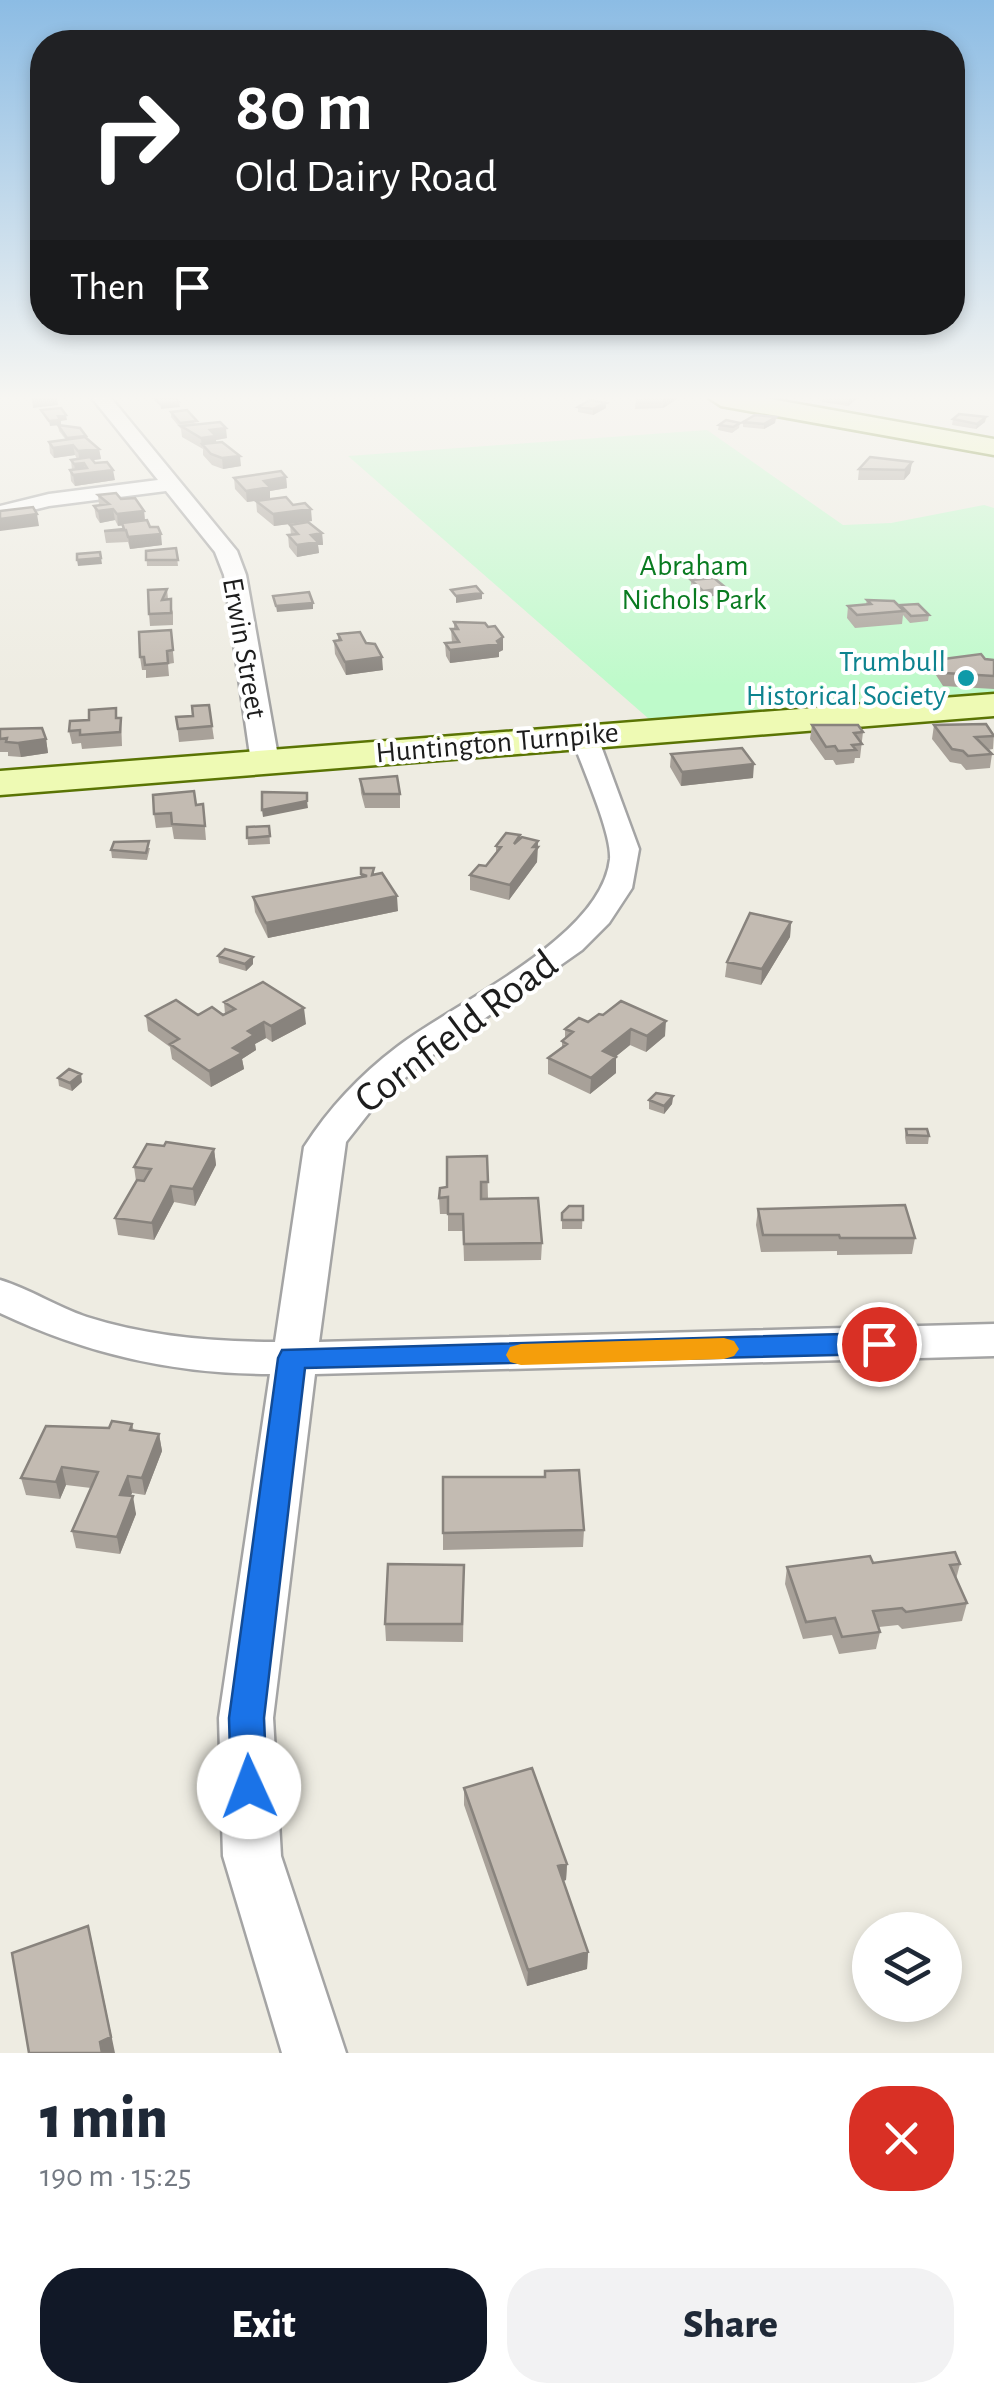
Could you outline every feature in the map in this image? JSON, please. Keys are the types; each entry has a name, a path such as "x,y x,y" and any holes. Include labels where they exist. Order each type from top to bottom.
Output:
{"main road":[{"name":"Huntington Turnpike","path":"0,783 584,734 994,705"}],"street":[{"path":"0,512 97,494"},
{"name":"Erwin Street","path":"182,494 226,551 235,576 265,762"},
{"name":"Cornfield Road","path":"314,2053 252,1856 246,1718 322,1147 343,1114 411,1052 578,938 614,899 626,855 584,734"},
{"path":"0,1296 76,1330 162,1350 226,1358 421,1358 994,1340"}],"green space":[{"name":"Abraham Nichols Park","path":"391,494 798,494 843,525 891,523 984,505 994,508 994,692 649,719"}],"building":[{"path":"98,495 135,498 144,511 98,511 94,506 109,504"},
{"path":"286,497 293,505 305,503 311,509 273,514 256,501"},
{"path":"33,507 37,514 0,519 0,511"},
{"path":"147,520 161,534 128,537 126,530 104,531 124,529 122,523"},
{"path":"308,522 322,533 311,535 318,542 297,545 288,535 298,534 290,525"},
{"path":"176,548 178,560 146,560 146,551"},
{"path":"100,552 101,558 77,560 77,554"},
{"path":"714,578 726,588 703,591 691,580"},
{"path":"476,586 482,593 456,596 451,590"},
{"path":"167,589 162,600 171,599 171,613 149,614 148,590"},
{"path":"309,592 313,603 276,606 273,596"},
{"path":"867,600 894,601 904,611 857,615 848,606 871,604"},
{"path":"918,604 929,615 911,616 900,605"},
{"path":"454,622 495,626 503,637 497,641 499,644 450,650 445,643 459,642 451,629 458,629"},
{"path":"171,630 173,650 167,651 168,663 145,665 144,657 140,657 139,632"},
{"path":"360,632 366,643 375,644 382,657 345,662 334,641 341,640 338,634"},
{"path":"981,654 994,660 994,676 945,673 936,660"},
{"path":"209,705 212,726 178,729 176,717 193,716 192,706"},
{"path":"116,708 116,718 121,718 120,732 80,735 80,730 69,731 70,721 89,720 89,710"},
{"path":"986,724 994,736 975,737 992,754 968,756 952,749 934,725"},
{"path":"812,725 858,725 863,732 854,733 862,744 852,745 856,750 826,747"},
{"path":"42,728 46,739 18,743 0,739 0,729"},
{"path":"742,748 754,764 682,772 671,754"},
{"path":"397,776 400,794 364,794 360,779"},
{"path":"194,791 196,805 203,804 205,826 172,824 171,813 154,814 153,795"},
{"path":"262,792 307,793 307,801 262,810"},
{"path":"269,826 270,836 247,838 247,827"},
{"path":"506,833 520,835 514,844 522,837 538,841 533,847 538,847 510,885 470,875 479,865 486,866"},
{"path":"149,841 146,853 111,850 114,842"},
{"path":"361,868 374,868 372,875 382,873 397,896 266,923 253,897 367,876 361,874"},
{"path":"750,913 791,922 762,969 727,962"},
{"path":"225,949 253,957 245,964 218,956"},
{"path":"263,982 304,1008 271,1026 264,1022 248,1031 254,1035 233,1048 242,1053 209,1071 170,1044 179,1039 146,1016 176,1000 198,1015 212,1007 223,1015 235,1009 224,1002"},
{"path":"621,1001 666,1021 647,1036 631,1029 603,1051 616,1057 591,1078 548,1058 567,1044 562,1041 573,1032 565,1029 579,1018 588,1022"},
{"path":"69,1069 81,1074 70,1083 58,1078"},
{"path":"656,1093 673,1096 664,1106 649,1100"},
{"path":"906,1129 927,1129 929,1136 907,1135"},
{"path":"166,1142 214,1149 193,1189 171,1186 152,1223 115,1218 137,1180 144,1181 151,1169 134,1167 147,1144 164,1146"},
{"path":"487,1156 488,1182 481,1182 481,1199 538,1198 542,1243 464,1244 463,1214 448,1214 448,1197 439,1198 440,1188 447,1187 447,1157"},
{"path":"905,1205 915,1238 763,1235 758,1209"},
{"path":"569,1206 583,1206 583,1220 562,1220 562,1213"},
{"path":"112,1421 132,1424 130,1430 159,1434 142,1478 128,1476 120,1495 133,1496 117,1537 72,1531 98,1472 62,1467 56,1482 21,1478 46,1426 109,1428"},
{"path":"579,1470 584,1530 443,1533 443,1477 545,1477 545,1471"},
{"path":"955,1552 960,1564 950,1565 967,1603 906,1612 902,1608 873,1611 880,1632 842,1637 835,1618 806,1622 787,1567 870,1556 873,1563"},
{"path":"388,1564 464,1565 462,1624 385,1624"},
{"path":"532,1768 567,1864 558,1866 588,1952 528,1970 464,1788"},
{"path":"88,1926 111,2037 100,2042 102,2053 29,2053 12,1953"}],"slow traffic":[{"path":"521,1355 724,1349"}],"place":[{"name":"Trumbull Historical Society","path":"966,678"}],"route":[{"path":"249,1787 246,1718 292,1358 421,1358 879,1344"}]}
